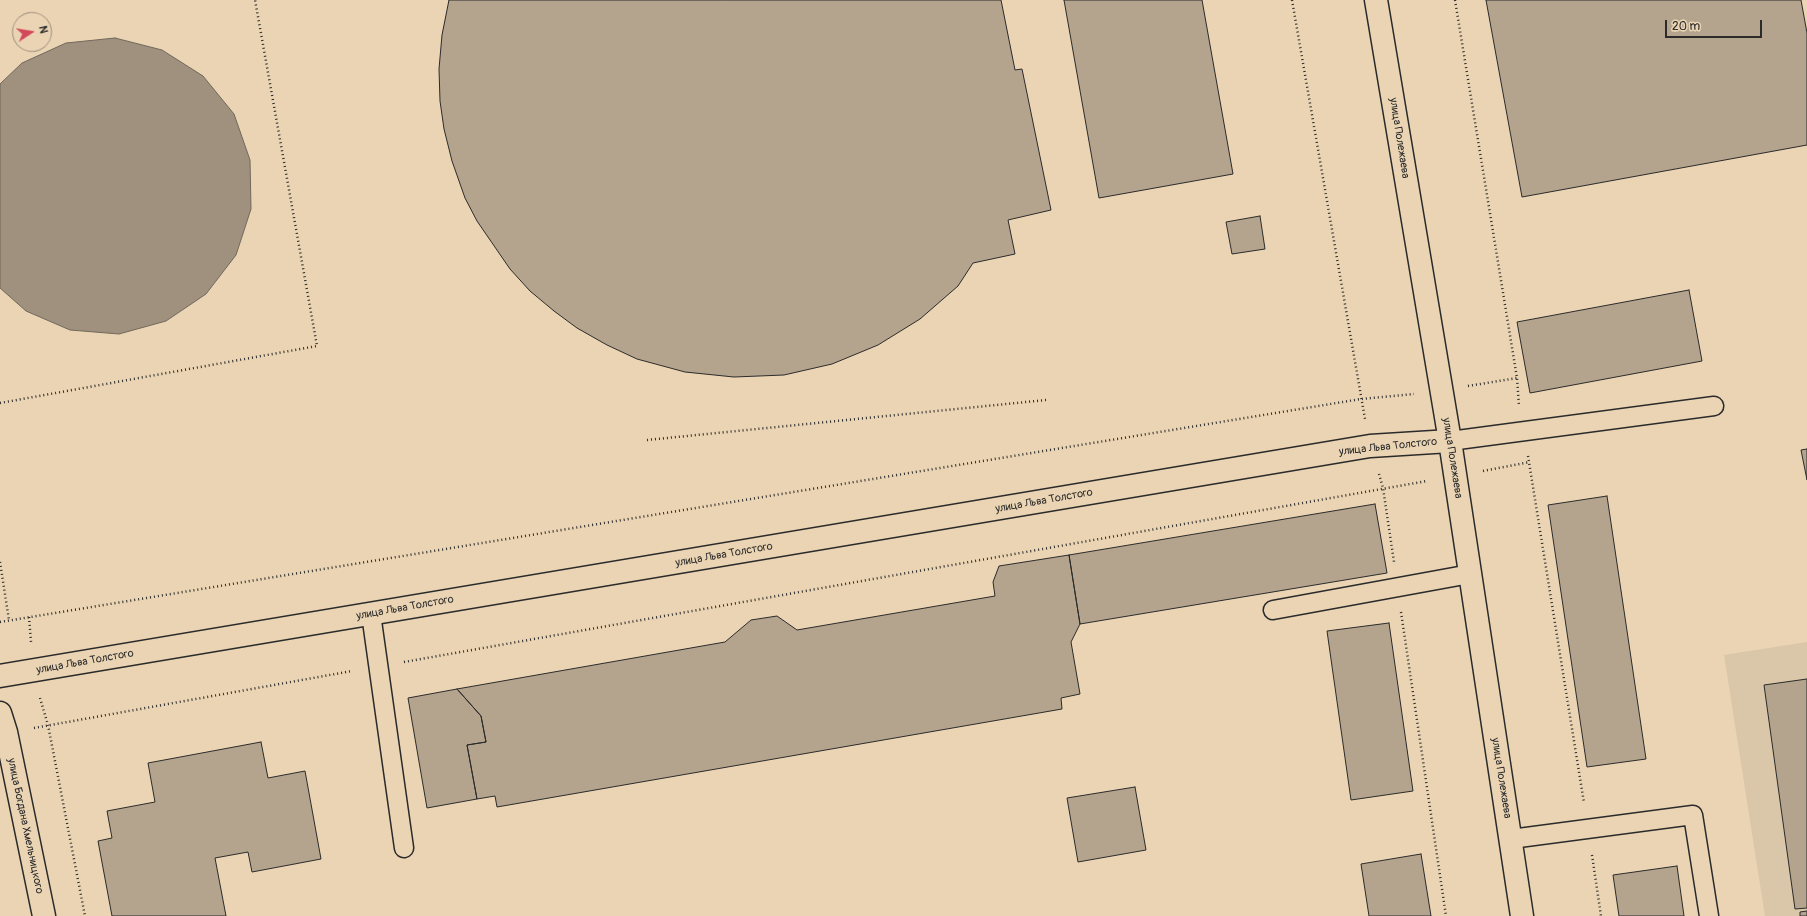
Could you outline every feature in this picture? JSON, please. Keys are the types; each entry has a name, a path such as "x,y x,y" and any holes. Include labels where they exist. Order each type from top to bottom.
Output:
{"street":[{"name":"улица Полежаева","path":"1376,0 1450,441 1522,916"},
{"name":"улица Льва Толстого","path":"0,676 1370,446 1450,441"},
{"name":"улица Богдана Хмельницкого","path":"3,723 44,916"}],"lane":[{"path":"1450,441 1714,406"},
{"path":"1273,610 1470,574"},
{"path":"371,614 404,848"},
{"path":"1511,839 1693,815 1709,916"}],"path":[{"path":"0,403 317,346 255,0"},
{"path":"0,622 29,616 1361,399 1441,390 1517,378"},
{"path":"647,440 1046,400"},
{"path":"3,723 48,725 1530,462"},
{"path":"0,562 9,620"},
{"path":"29,616 32,671 48,725 85,916"},
{"path":"1588,829 1601,916"}],"shaded area":[{"path":"115,38 162,50 203,76 234,114 250,160 251,209 236,255 206,294 166,321 119,334 70,330 26,311 0,288 0,84 22,63 46,52 52,52 52,49 66,43"},
{"path":"1807,642 1807,916 1765,916 1724,655"}],"building":[{"path":"449,0 1001,0 1015,70 1022,69 1051,210 1008,220 1015,254 973,263 958,286 920,319 878,345 832,364 784,375 734,377 685,372 637,359 607,345 577,328 530,291 510,269 477,221 465,198 452,161 444,129 440,101 439,69 442,35"},
{"path":"1064,0 1202,0 1233,174 1099,198"},
{"path":"1486,0 1801,0 1807,33 1807,145 1522,197"},
{"path":"1260,216 1265,249 1232,254 1226,222"},
{"path":"1689,290 1702,361 1530,393 1517,322"},
{"path":"1807,449 1807,480 1801,450"},
{"path":"1607,496 1646,759 1587,767 1548,505"},
{"path":"1375,504 1387,573 1080,624 1069,555"},
{"path":"1069,555 1080,624 1071,642 1080,694 1061,698 1062,709 497,807 495,796 477,799 467,745 486,742 481,716 457,689 725,642 751,620 777,616 797,630 995,596 993,582 999,566"},
{"path":"1389,623 1413,791 1351,800 1327,631"},
{"path":"1807,679 1807,908 1795,909 1764,685"},
{"path":"457,689 481,716 486,742 467,745 477,799 427,808 408,698"},
{"path":"261,742 268,778 305,771 321,859 252,872 248,852 215,858 226,916 112,916 98,841 112,838 107,811 155,802 148,763"},
{"path":"1135,787 1146,850 1078,862 1067,798"},
{"path":"1421,854 1431,916 1369,916 1361,864"},
{"path":"1677,866 1684,916 1619,916 1613,875"},
{"path":"1807,911 1807,916 1800,916 1800,912"}]}
